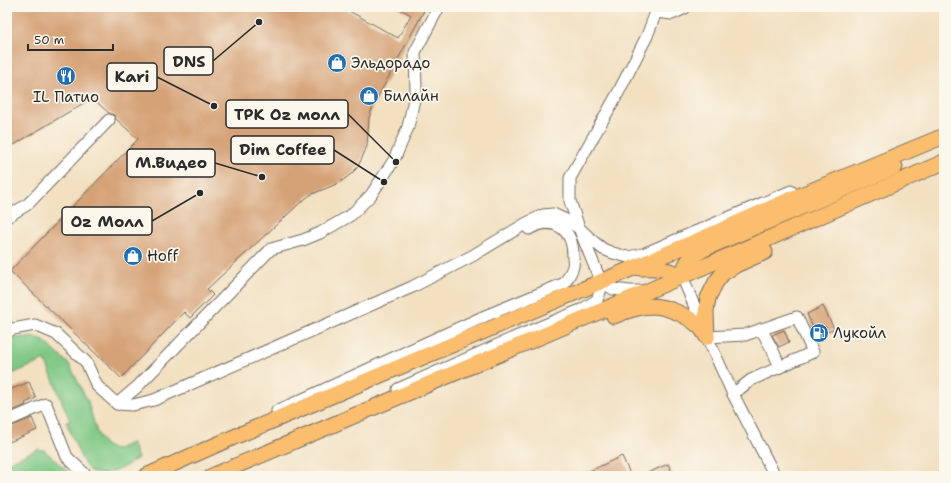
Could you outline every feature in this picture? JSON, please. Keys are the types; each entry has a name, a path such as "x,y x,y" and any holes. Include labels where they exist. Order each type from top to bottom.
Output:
{"main road":[{"path":"146,476 234,437 632,269 789,200 944,136"},
{"path":"682,276 687,262 696,254 708,247 944,146"},
{"path":"212,476 767,240 944,162"},
{"path":"707,337 706,312 708,298 716,282 723,273 736,265 769,250 944,173"},
{"path":"632,269 662,268 682,276"},
{"path":"376,407 399,408 634,308 650,306 675,311 689,318 701,328 707,337"}],"street":[{"path":"117,404 137,388 271,249 303,240 320,233 351,215 371,195 394,160 408,127 416,90 415,52 440,7"},
{"path":"248,460 260,451 518,336 583,309 597,300 601,282 579,228 570,201 570,178 618,93 647,36 656,10 672,14 685,8"},
{"path":"7,218 28,204 109,120"},
{"path":"7,332 14,329 35,325 56,334 86,362 97,386 117,404 133,405 154,400 422,282 472,256 542,214 553,214 579,228 603,249 613,253 628,256 643,254 882,154 922,145"},
{"path":"234,437 247,425 478,320 565,283 573,266 573,250 569,236 561,227 549,223 537,224 432,281 422,282"},
{"path":"682,276 707,337 733,394 775,476"},
{"path":"601,282 613,289 648,291"},
{"path":"707,337 745,335 797,317 813,352 750,380 733,394"},
{"path":"762,329 780,367"},
{"path":"7,421 46,404 67,457 87,476"}],"green space":[{"path":"33,337 44,341 69,364 88,402 97,433 101,440 108,447 114,450 132,443 138,458 128,465 107,473 94,473 86,467 66,422 70,421 45,360 7,376 7,343 17,338"},
{"path":"38,449 44,450 73,476 7,476 7,463"}],"building":[{"path":"7,7 342,7 398,38 411,15 397,7 426,7 373,106 369,118 367,146 357,168 339,183 310,195 300,203 207,289 213,295 190,318 184,312 121,378 10,271 138,139 116,119 114,115 109,113 92,98 7,149"},
{"path":"823,306 834,329 817,337 807,314"},
{"path":"784,330 789,342 779,347 772,335"},
{"path":"29,382 36,398 25,403 26,405 7,413 7,391"},
{"path":"32,418 37,430 7,443 7,428"},
{"path":"622,456 631,476 579,476"},
{"path":"668,464 674,476 641,476"}],"place":[{"name":"DNS","path":"259,22"},
{"name":"Эльдорадо","path":"337,63"},
{"name":"IL Патио","path":"66,76"},
{"name":"Билайн","path":"369,96"},
{"name":"Kari","path":"214,106"},
{"name":"ТРК Oz молл","path":"396,162"},
{"name":"М.Видео","path":"262,177"},
{"name":"Dim Coffee","path":"384,182"},
{"name":"Oz Молл","path":"200,193"},
{"name":"Hoff","path":"133,256"},
{"name":"Лукойл","path":"819,333"}]}
